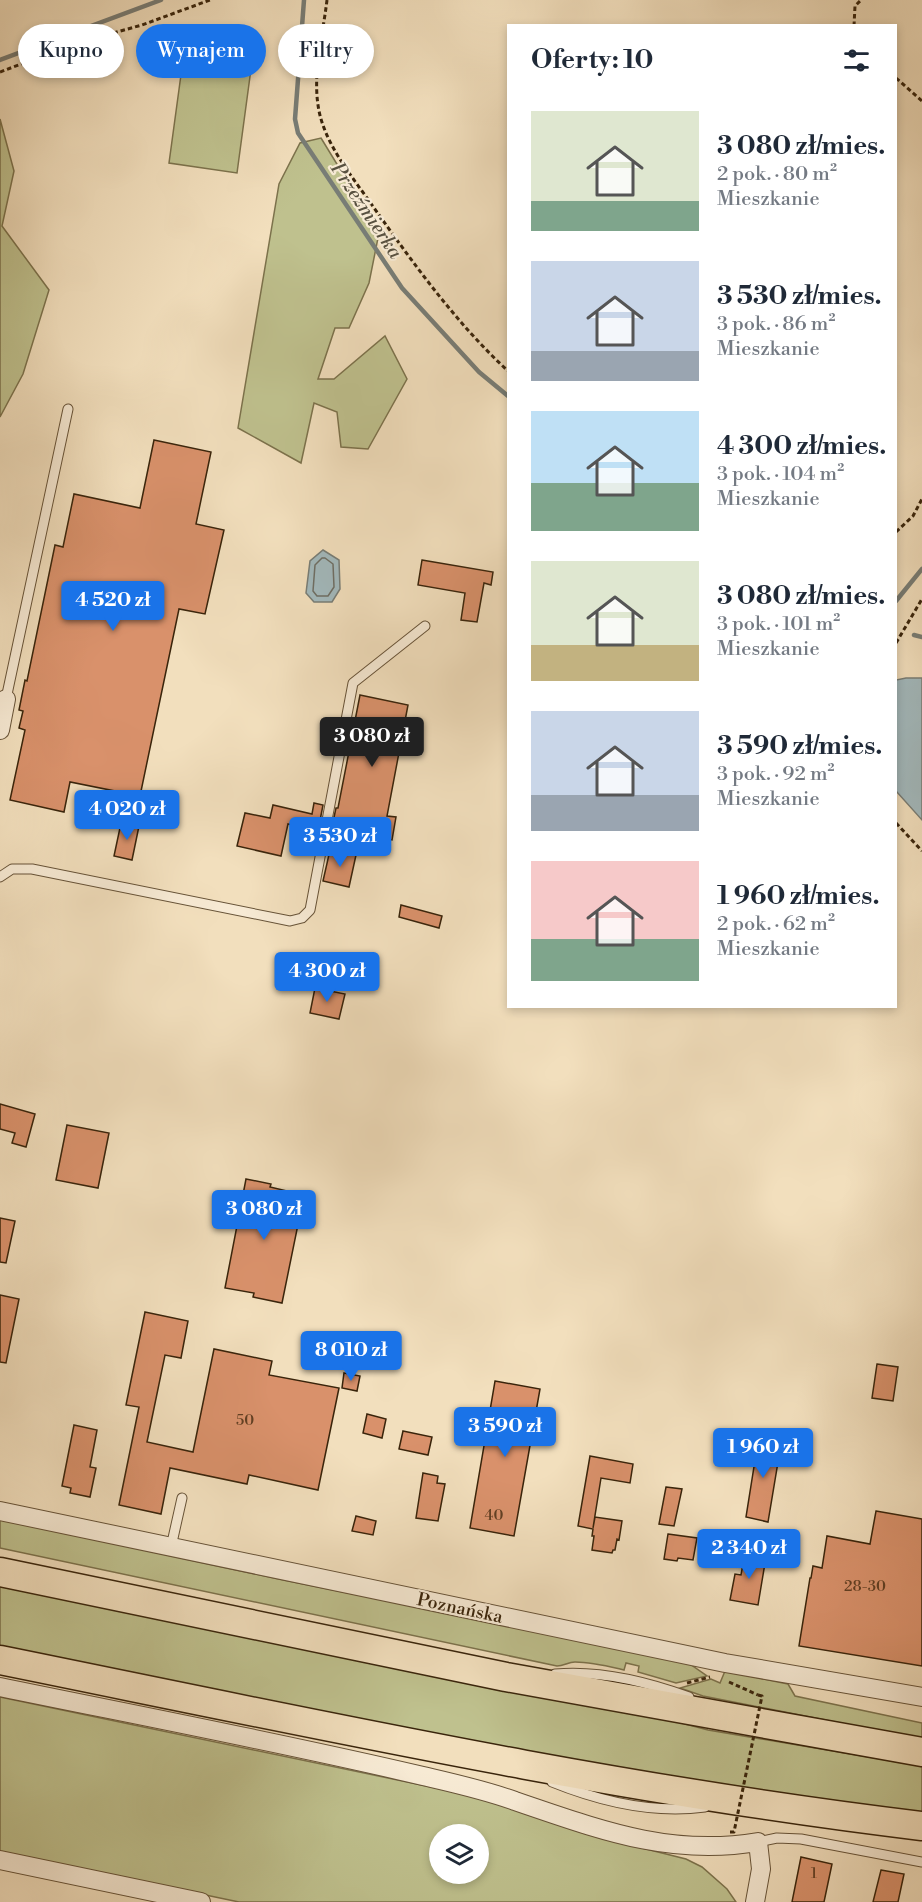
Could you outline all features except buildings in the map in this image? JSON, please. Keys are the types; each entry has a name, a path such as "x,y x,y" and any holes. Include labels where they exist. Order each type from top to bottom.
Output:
{"main road":[{"path":"0,1572 506,1677 922,1752"},
{"path":"0,1660 502,1762 667,1790 916,1826"}],"street":[{"path":"0,730 6,699"},
{"name":"Poznańska","path":"0,1511 725,1663 922,1697"},
{"path":"0,1687 425,1776 512,1800 588,1826 662,1844 695,1847 758,1842 761,1869 755,1902"},
{"path":"0,1860 171,1899 201,1902"}],"lane":[{"path":"6,699 68,409"},
{"path":"0,877 12,869 32,869 290,921 302,918 310,910 353,683 425,626"},
{"path":"171,1547 182,1498"},
{"path":"758,1842 777,1838 801,1839 922,1862"}],"path":[{"path":"0,72 77,43 142,25 210,0"},
{"path":"327,0 317,79 318,105 324,127 343,164 408,258 488,352 507,370"},
{"path":"854,24 855,6 861,0"},
{"path":"897,79 922,100"},
{"path":"897,530 913,516 922,499"},
{"path":"897,642 922,599"},
{"path":"897,823 922,851"},
{"path":"678,1686 712,1675"},
{"path":"722,1679 762,1696 734,1832 730,1832"}],"green space":[{"path":"181,78 250,78 237,173 169,163"},
{"path":"0,119 14,171 2,226 49,290 23,374 0,417"},
{"path":"321,138 379,233 369,283 349,328 335,328 318,379 334,379 385,336 407,379 368,449 341,447 337,412 314,403 301,463 238,428 279,184 300,143"},
{"path":"0,1519 283,1580 684,1660 707,1676 676,1683 638,1672 639,1666 626,1663 624,1670 581,1662 557,1666 0,1548"},
{"path":"0,1578 647,1714 708,1730 922,1766 922,1814 666,1778 0,1651"},
{"path":"725,1671 788,1684 795,1696 922,1723 922,1739 703,1696 680,1688 711,1679 720,1683"},
{"path":"0,1697 479,1797 606,1839 686,1859 702,1867 727,1889 736,1902 239,1902 0,1852"}],"water":[{"path":"323,550 339,560 340,589 332,602 314,602 306,593 310,561"},
{"path":"922,678 922,820 897,792 897,680"}],"waterway":[{"path":"0,60 161,0"},
{"name":"Przeźmierka","path":"304,0 295,119 298,133 402,288 479,372 507,395"},
{"path":"897,600 922,569"},
{"name":"Przeźmierka","path":"914,635 922,637"}]}
